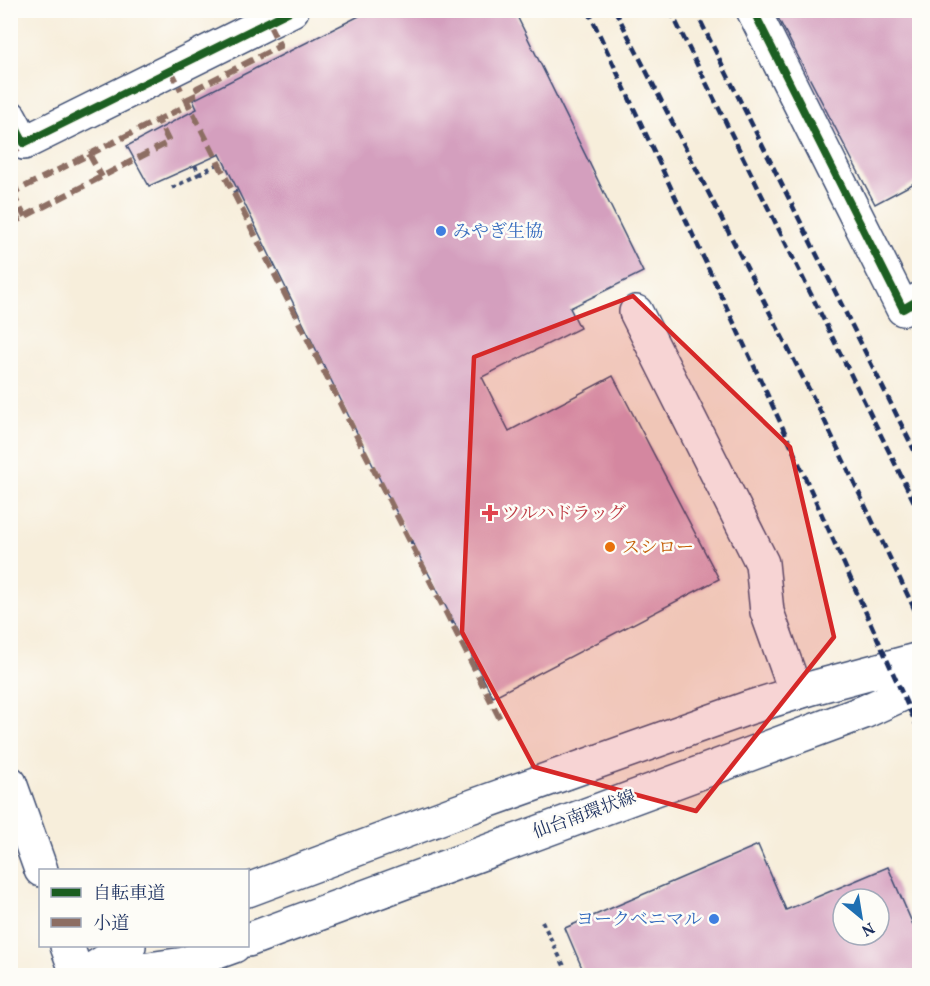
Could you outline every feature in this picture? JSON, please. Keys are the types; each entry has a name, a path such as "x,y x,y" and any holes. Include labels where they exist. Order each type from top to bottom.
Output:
{"main road":[{"path":"10,117 24,143 292,10"},
{"path":"753,10 903,309 920,299"},
{"path":"636,312 762,563 767,612 796,693"},
{"path":"249,890 459,811 796,693 920,659"},
{"name":"仙台南環状線","path":"249,940 864,712 920,686"},
{"path":"10,783 41,869"},
{"path":"68,947 78,975"},
{"path":"83,975 126,947"},
{"path":"99,975 184,964 229,947"}],"path":[{"path":"172,188 218,164"},
{"path":"195,165 199,174"},
{"path":"542,921 569,975"}],"highlighted area":[{"path":"633,296 790,447 834,637 696,811 534,767 462,632 474,357"}],"building":[{"name":"みやぎ生協","path":"371,10 514,10 643,272 570,308 580,328 482,377 509,431 613,376 719,579 493,697 387,494 220,154 149,186 127,146 197,109 193,100"},
{"path":"774,10 920,10 920,180 875,204"},
{"name":"ヨークベニマル","path":"758,845 786,910 831,891 831,947 891,947 891,887 841,887 888,867 920,941 920,975 585,975 565,928"}],"railway":[{"path":"588,10 782,426 920,733"},
{"path":"615,10 819,409 920,621"},
{"path":"670,10 920,514"},
{"path":"695,10 920,462"}],"marked path":[{"path":"186,100 200,93 197,88 280,46 268,22"},
{"path":"171,70 181,90"},
{"path":"185,97 500,719"},
{"path":"10,190 12,193 188,105"},
{"path":"10,224 169,142 158,120"},
{"path":"10,157 24,143"},
{"path":"89,154 102,177"},
{"path":"12,193 25,217"}],"cycle path":[{"path":"10,117 24,143 292,10"},
{"path":"753,10 903,309 920,299"}],"place":[{"name":"みやぎ生協","path":"441,231"},
{"name":"ツルハドラッグ","path":"490,513"},
{"name":"スシロー","path":"610,547"},
{"name":"ヨークベニマル","path":"714,919"}]}
